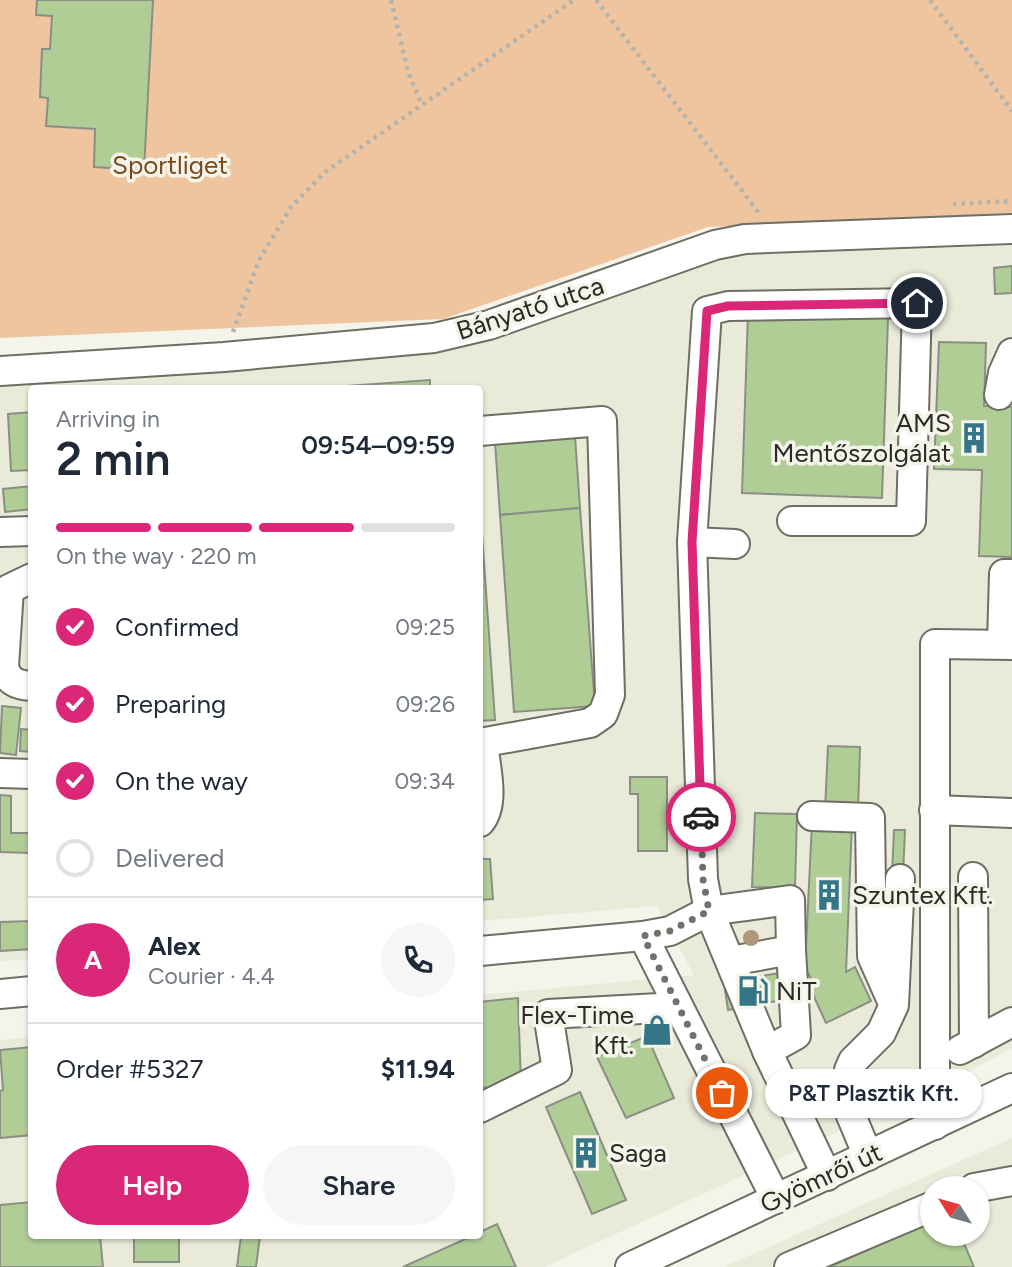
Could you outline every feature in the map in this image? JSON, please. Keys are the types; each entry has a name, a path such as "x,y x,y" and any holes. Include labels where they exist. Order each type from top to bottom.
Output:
{"street":[{"name":"Bányató utca","path":"0,371 224,357 434,338 489,325 685,254 745,239 1012,229"},
{"path":"792,521 911,521 917,303 728,306 707,311 692,542 703,879 709,911 732,961 767,1051 827,1176"},
{"path":"999,395 1003,373 1012,353"},
{"path":"483,430 602,421 610,695 603,714 590,723 483,742"},
{"path":"0,532 28,531"},
{"path":"692,542 735,544"},
{"path":"935,1125 935,644 1007,645 1003,574 1012,574"},
{"path":"28,580 9,589 4,666 5,673 12,681 28,686"},
{"path":"483,759 488,800 483,817"},
{"path":"0,773 28,774"},
{"path":"934,810 1012,813"},
{"path":"812,816 870,818 872,956 894,1005"},
{"path":"973,877 974,1043"},
{"path":"868,1156 850,1113 849,1070 853,1061 881,1032 894,1005 900,879"},
{"path":"483,951 657,934 709,911 790,900 796,1035 767,1051"},
{"path":"657,934 678,1007 776,1199"},
{"path":"732,961 791,950"},
{"path":"0,994 28,991"},
{"path":"483,1107 557,1070 548,1014 678,1007"},
{"path":"936,1062 1012,1022"},
{"name":"Gyömrői út","path":"630,1267 935,1125 1008,1097"},
{"path":"990,1185 1012,1181"},
{"path":"789,1267 920,1212"}],"path":[{"path":"391,0 408,72 422,105"},
{"path":"224,357 259,260 291,207 325,172 573,0"},
{"path":"596,0 757,214 771,213"},
{"path":"930,0 1012,111"},
{"path":"945,204 1012,201"}],"shaded area":[{"path":"1012,246 1012,1048 970,1071 544,1267 0,1267 0,1040 28,1037 28,1239 483,1239 483,995 694,975 657,906 483,921 483,385 28,385 28,959 0,961 0,380 436,347 719,255"},
{"path":"1012,1138 1012,1267 724,1267 920,1179 920,1246 990,1246 990,1176 927,1176"}],"green space":[{"name":"Sportliget","path":"0,0 1012,0 1012,213 708,227 443,319 0,338"}],"building":[{"path":"37,0 153,0 144,170 94,167 95,129 46,126 48,98 40,97 42,49 50,49 52,16 36,15"},
{"path":"1012,266 1012,293 995,294 994,268"},
{"path":"748,313 888,318 882,498 742,493"},
{"name":"AMS Mentőszolgálat","path":"939,342 986,343 984,406 1012,407 1012,557 979,556 982,470 934,469"},
{"path":"430,380 430,385 360,385"},
{"path":"28,412 28,470 11,471 8,414"},
{"path":"575,436 580,508 500,515 495,442"},
{"path":"28,486 28,509 5,512 3,489"},
{"path":"580,508 595,706 514,712 500,515"},
{"path":"483,549 495,720 483,721"},
{"path":"2,706 21,708 16,755 0,753"},
{"path":"21,729 28,730 28,752 20,751"},
{"path":"828,746 860,747 858,811 825,810"},
{"path":"630,777 667,777 667,851 638,851 638,794 630,794"},
{"path":"0,795 11,796 11,833 28,833 28,853 0,852"},
{"path":"755,813 797,814 795,888 752,887"},
{"name":"Szuntex Kft.","path":"812,823 852,823 846,972 855,967 871,1001 826,1023 810,988 814,985 805,967"},
{"path":"894,830 905,830 903,875 892,874"},
{"path":"483,859 490,859 493,899 483,900"},
{"path":"28,921 28,949 0,951 0,922"},
{"name":"NiT","path":"779,973 783,1000 728,1010 724,983"},
{"path":"518,998 521,1084 483,1088 483,1002"},
{"name":"Saga","path":"647,1036 674,1098 626,1118 597,1057"},
{"path":"28,1047 28,1135 0,1138 0,1091 3,1090 0,1050"},
{"name":"Saga","path":"580,1092 626,1200 592,1214 546,1107"},
{"path":"28,1202 28,1239 100,1239 103,1267 0,1267 0,1205"},
{"path":"497,1224 516,1267 403,1267 465,1239 483,1239 483,1231"},
{"path":"920,1227 920,1246 965,1246 974,1267 829,1267"},
{"path":"134,1239 179,1239 179,1262 134,1262"},
{"path":"241,1239 260,1239 256,1267 237,1267"}],"way so far":[{"path":"701,817 703,879 709,911 670,931 643,936 722,1093"}],"place":[{"name":"AMS Mentőszolgálat","path":"974,438"},
{"name":"Szuntex Kft.","path":"829,895"},
{"name":"NiT","path":"753,991"},
{"name":"Flex-Time Kft.","path":"657,1030"},
{"name":"P&T Plasztik Kft.","path":"722,1093"},
{"name":"Saga","path":"586,1153"}],"route":[{"path":"701,817 692,542 707,311 728,306 917,303"}]}
